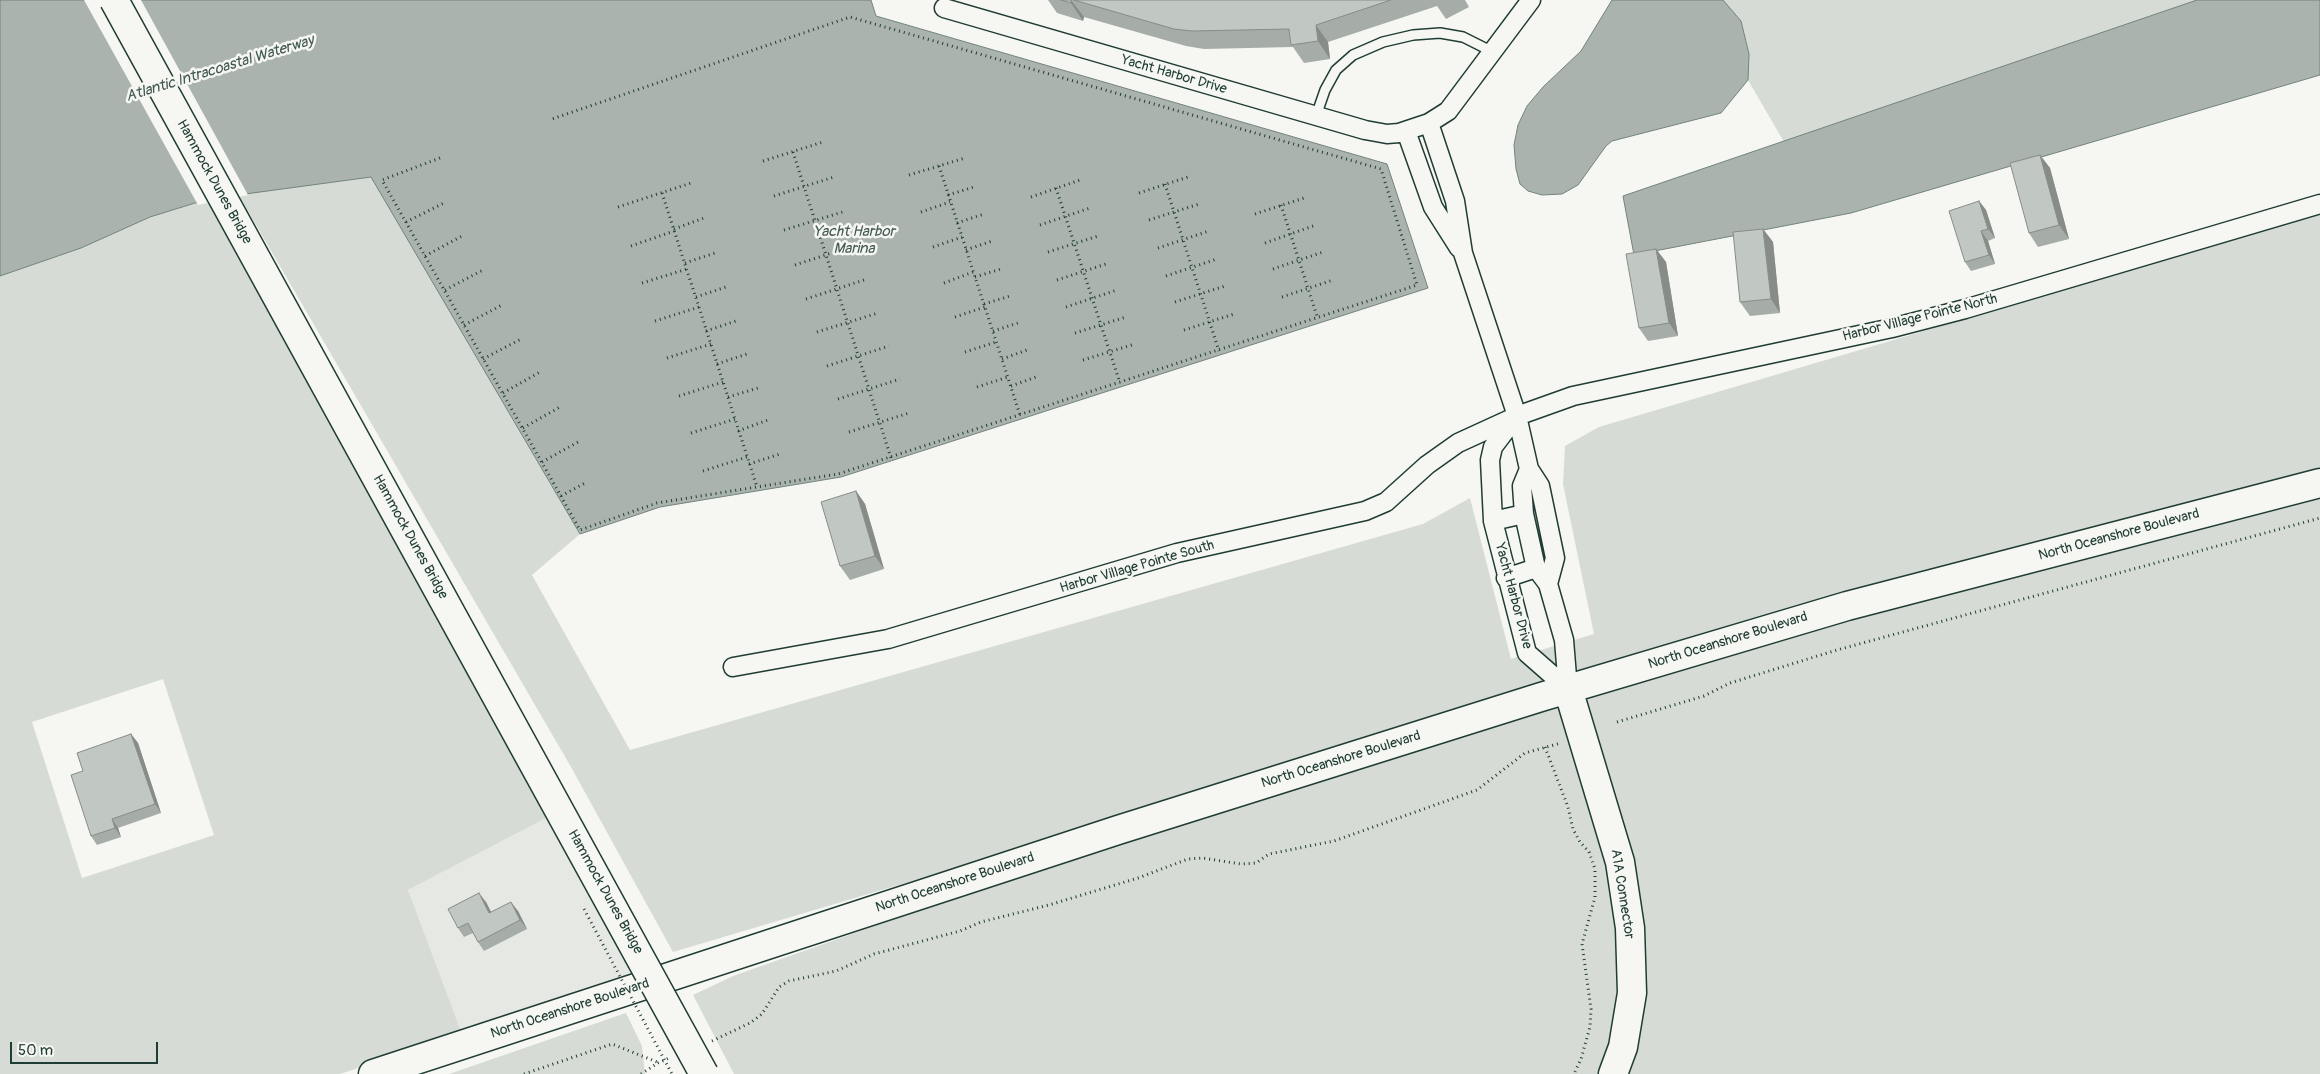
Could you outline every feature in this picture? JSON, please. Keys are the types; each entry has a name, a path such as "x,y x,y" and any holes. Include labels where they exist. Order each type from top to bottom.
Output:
{"main road":[{"name":"Hammock Dunes Bridge","path":"114,0 704,1074"},
{"name":"North Oceanshore Boulevard","path":"373,1074 1118,830 1568,689 1846,606 2320,483"},
{"name":"A1A Connector","path":"1568,689 1620,862 1630,928 1632,993 1623,1047 1613,1074"}],"street":[{"name":"Yacht Harbor Drive","path":"944,8 1372,132 1387,134 1406,131 1429,123 1441,117 1451,108 1531,0"},
{"path":"1429,123 1455,201 1463,253 1517,416 1529,469 1540,486 1555,558 1548,584"},
{"path":"1406,131 1433,207 1463,253"},
{"name":"Harbor Village Pointe North","path":"1517,416 1596,390 1892,328 1965,309 2320,204"},
{"name":"Yacht Harbor Drive","path":"1517,416 1493,447 1490,460 1493,521 1506,578 1527,653 1568,689"},
{"name":"Harbor Village Pointe South","path":"733,667 888,639 1177,553 1376,507 1396,495 1427,465 1448,449 1517,416"},
{"path":"1529,469 1522,486 1524,514 1536,568 1548,584 1564,640 1568,689"},
{"path":"1493,521 1524,514"},
{"path":"1506,578 1536,568"}],"lane":[{"path":"1316,116 1325,90 1340,66 1354,55 1383,42 1413,35 1440,33 1463,37 1493,52"}],"path":[{"path":"440,158 382,180 580,530 657,503 838,474 1120,384 1418,285 1381,169 850,16 552,119"},
{"path":"763,161 823,142"},
{"path":"793,152 891,458"},
{"path":"909,175 965,158"},
{"path":"939,166 1020,415"},
{"path":"1139,193 1190,176"},
{"path":"774,196 834,177"},
{"path":"1031,197 1080,180"},
{"path":"618,207 691,183"},
{"path":"1165,184 1219,351"},
{"path":"948,195 974,187"},
{"path":"1056,188 1120,384"},
{"path":"662,192 757,487"},
{"path":"1255,214 1307,197"},
{"path":"406,222 446,202"},
{"path":"921,212 950,202"},
{"path":"1149,220 1199,204"},
{"path":"1281,205 1318,319"},
{"path":"1040,225 1090,208"},
{"path":"784,230 846,211"},
{"path":"957,223 984,214"},
{"path":"631,246 704,218"},
{"path":"1265,243 1316,225"},
{"path":"1158,248 1209,231"},
{"path":"425,256 464,235"},
{"path":"1048,252 1098,236"},
{"path":"932,247 962,237"},
{"path":"966,250 992,241"},
{"path":"795,265 856,245"},
{"path":"685,263 715,252"},
{"path":"1273,269 1323,252"},
{"path":"1166,276 1217,259"},
{"path":"1057,280 1109,263"},
{"path":"975,278 1001,269"},
{"path":"445,290 483,270"},
{"path":"642,283 687,270"},
{"path":"944,283 973,272"},
{"path":"806,299 867,279"},
{"path":"1282,297 1333,280"},
{"path":"696,297 726,286"},
{"path":"1175,302 1225,286"},
{"path":"1066,307 1117,290"},
{"path":"954,317 1010,296"},
{"path":"464,325 502,305"},
{"path":"655,320 699,307"},
{"path":"817,332 878,313"},
{"path":"1184,330 1234,314"},
{"path":"1075,334 1126,317"},
{"path":"706,331 736,321"},
{"path":"993,332 1018,323"},
{"path":"484,359 521,339"},
{"path":"965,352 996,342"},
{"path":"667,358 711,344"},
{"path":"1083,360 1135,344"},
{"path":"827,366 889,346"},
{"path":"1002,358 1027,350"},
{"path":"717,364 747,354"},
{"path":"503,393 540,372"},
{"path":"977,387 1008,377"},
{"path":"1011,386 1036,377"},
{"path":"838,399 900,379"},
{"path":"679,396 723,382"},
{"path":"728,397 758,388"},
{"path":"523,428 560,408"},
{"path":"849,432 910,413"},
{"path":"691,433 735,419"},
{"path":"738,430 768,420"},
{"path":"542,462 578,442"},
{"path":"749,464 780,454"},
{"path":"703,471 747,457"},
{"path":"561,496 585,483"},
{"path":"1617,722 1696,698 1730,683 1837,650 2320,518"},
{"path":"710,1042 762,1014 779,987 789,981 836,971 874,954 960,931 981,922 1049,906 1138,878 1188,859 1202,858 1241,864 1256,862 1268,854 1334,841 1477,790 1525,752 1561,742"},
{"path":"1545,747 1568,807 1573,829 1580,842 1589,852 1595,869 1595,898 1582,944 1591,1009 1590,1027 1581,1059 1574,1074"},
{"path":"524,1074 612,1044 658,1063"},
{"path":"641,1074 658,1063 675,1056"}],"shaded area":[{"path":"1723,0 2197,0 1784,142 1748,80 1749,54 1741,21"},
{"path":"372,177 580,534 532,575 630,750 1423,524 1470,498 1511,659 1594,634 1563,484 1565,446 1599,427 2320,214 2320,472 1114,821 673,952 571,767 238,194"},
{"path":"208,199 552,815 408,890 462,1034 340,1074 0,1074 0,276 81,248 150,217","holes":["163,679 214,835 82,878 32,722"]},
{"path":"2320,493 2320,1074 1625,1074 1643,993 1581,696 1850,616"},
{"path":"1560,702 1609,863 1619,929 1620,993 1612,1045 1601,1074 734,1074 693,995 733,976 1121,839"},
{"path":"552,815 638,976 462,1034 408,890"},
{"path":"626,1013 642,1046 645,1074 449,1074"}],"water":[{"name":"Yacht Harbor Marina","path":"0,0 871,0 876,16 1387,164 1428,288 841,477 660,507 580,534 371,177 208,199 150,217 81,248 0,276"},
{"path":"1612,0 1723,0 1741,21 1749,54 1748,80 1721,113 1612,141 1606,146 1578,185 1562,194 1542,195 1528,191 1520,184 1516,169 1514,145 1518,125 1527,106 1543,87 1581,51"},
{"path":"2197,0 2320,0 2320,75 1851,213 1634,255 1623,196"}],"pier":[{"path":"84,0 141,0 248,195 198,205"}],"building":[{"path":"1074,0 1391,0 1316,25 1318,41 1291,45 1289,29 1192,31 1174,29"},
{"path":"2040,155 2059,225 2029,233 2010,163"},
{"path":"1979,201 1988,229 1981,231 1989,255 1965,262 1949,211"},
{"path":"1763,229 1771,299 1740,302 1733,232"},
{"path":"1656,249 1669,323 1639,328 1626,254"},
{"path":"856,491 875,556 840,566 821,502"},
{"path":"131,734 155,804 112,819 115,828 91,836 71,775 83,771 77,753"},
{"path":"479,893 489,913 511,902 520,920 478,942 468,923 458,928 448,909"}],"water label":[{"name":"Atlantic Intracoastal Waterway","path":"220,69"}]}
